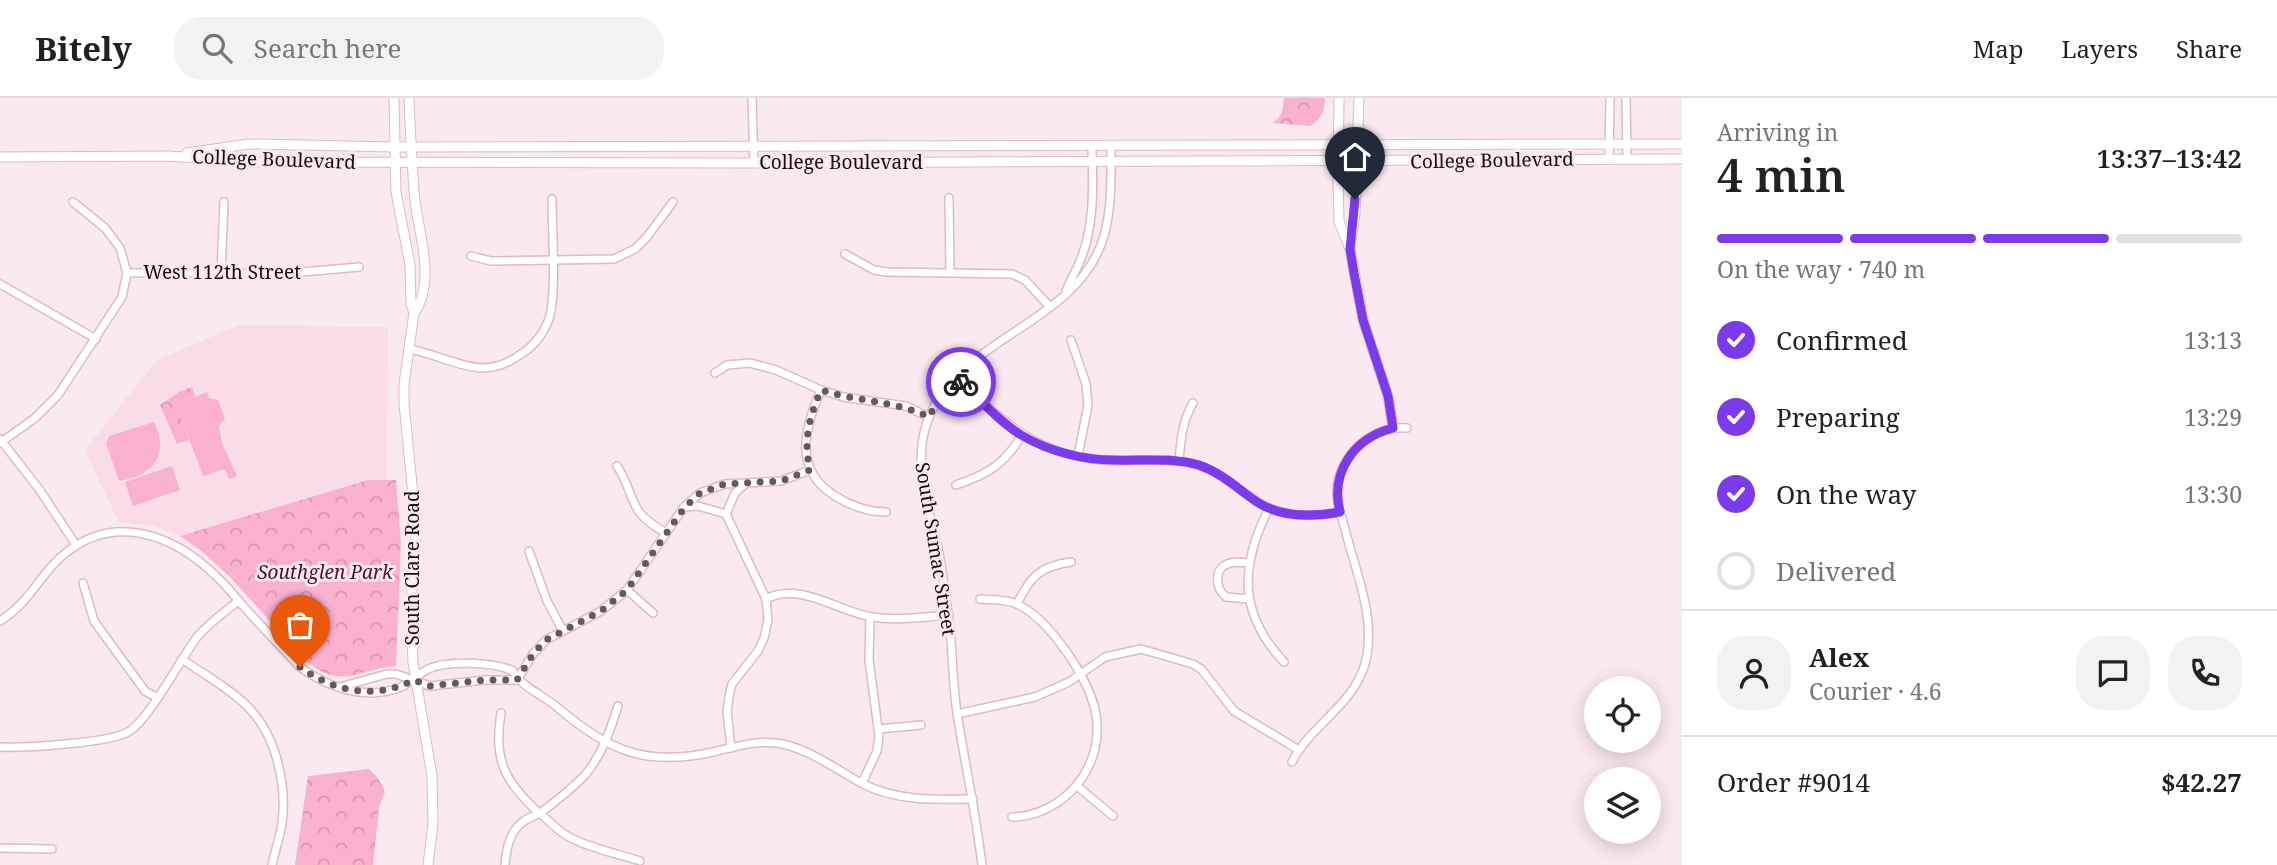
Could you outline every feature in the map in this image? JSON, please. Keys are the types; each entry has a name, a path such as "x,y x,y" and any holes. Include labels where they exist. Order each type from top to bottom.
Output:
{"street":[{"name":"South Clare Road","path":"394,98 396,192 410,265 411,304 414,313 404,404 416,525 411,604 414,680 432,776 433,824 428,865"},
{"name":"South Clare Road","path":"409,98 416,208 425,260 419,306 414,313"},
{"path":"752,98 754,163"},
{"path":"1339,98 1339,222 1350,249 1363,320 1388,396 1393,428"},
{"path":"1350,249 1355,214 1359,98"},
{"path":"1609,98 1609,159"},
{"path":"1626,98 1627,159"},
{"name":"College Boulevard","path":"168,156 249,144 395,147 1682,144"},
{"name":"South Sumac Street","path":"1064,295 1081,260 1088,236 1092,211 1092,147"},
{"name":"South Sumac Street","path":"982,865 957,714 951,668 949,615 938,548 921,478 922,446 929,417 954,376 981,354 1038,318 1082,280 1104,237 1110,201 1111,147"},
{"name":"College Boulevard","path":"0,157 168,156 258,162 754,163 1682,159"},
{"path":"950,198 950,272"},
{"path":"409,349 431,353 471,367 495,366 521,355 530,348 544,330 551,307 552,200"},
{"path":"73,202 113,238 127,273 122,297 58,395 35,418 1,441 39,489 76,545"},
{"path":"221,272 224,202"},
{"path":"471,256 491,261 603,261 625,255 647,237 673,202"},
{"path":"845,254 874,270 1012,274 1026,279 1050,307"},
{"name":"West 112th Street","path":"127,273 221,272 268,275 359,267"},
{"path":"0,284 96,339"},
{"path":"1071,340 1086,384 1088,405 1078,456"},
{"path":"715,373 727,365 750,363 776,370 821,390 861,401 906,406 929,417"},
{"path":"954,376 1022,436 1049,448 1102,460 1179,461 1224,476 1269,508 1293,515 1312,516 1340,512"},
{"path":"821,390 807,425 806,442 810,470 818,482 847,503 872,512 886,512"},
{"path":"1179,461 1182,430 1193,403"},
{"path":"1292,762 1311,733 1350,695 1360,679 1368,652 1367,616 1340,512 1338,479 1351,454 1370,437 1393,428 1408,428"},
{"path":"956,485 996,467 1008,457 1022,436"},
{"path":"617,466 627,482 639,512 648,522 666,533"},
{"path":"517,680 537,649 563,631 601,611 627,590 684,508 700,493 725,484 781,481 810,470"},
{"path":"731,748 727,711 732,684 748,666 764,638 768,620 766,599 726,514 735,493 745,484"},
{"path":"684,508 698,506 726,514"},
{"path":"1269,508 1248,564 1249,599 1260,632 1284,662"},
{"path":"0,621 30,596 64,553 76,545 94,536 114,531 150,534 172,542 216,575 300,667 317,680 346,691 381,691 399,688 429,668 481,663 503,666 513,671 517,680"},
{"path":"529,551 547,601 563,631"},
{"path":"1017,604 1041,569 1070,562"},
{"path":"1248,564 1230,563 1223,567 1217,579 1217,586 1226,597 1249,599"},
{"path":"83,583 94,621 145,691 156,697"},
{"path":"627,590 653,613"},
{"path":"766,599 783,594 800,595 870,617 949,615"},
{"path":"980,599 1017,604 1048,627 1080,674 1097,715 1097,738 1089,768 1077,786 1052,807 1030,817 1012,817"},
{"path":"0,747 118,736 135,726 199,635 238,601"},
{"path":"862,783 877,751 879,729 869,660 870,617"},
{"path":"957,714 1035,697 1056,689 1105,657 1126,650 1143,649 1181,659 1202,670 1234,711 1299,750"},
{"path":"182,659 242,701 255,715 267,736 277,762 283,795 282,824 272,865"},
{"path":"340,687 387,674 396,674 430,686 484,680 517,680 547,699 592,735 624,752 660,758 777,743 793,747 862,783 894,794 923,800 973,799"},
{"path":"505,865 507,849 514,832 523,822 540,813 581,778 606,743 618,706"},
{"path":"501,713 498,744 501,761 514,788 558,831 575,840 640,861"},
{"path":"879,729 921,725"},
{"path":"1077,786 1113,816"},
{"path":"0,848 52,849"}],"shaded area":[{"path":"239,325 388,327 387,480 368,480 180,536 152,525 119,523 85,450 157,360"}],"green space":[{"path":"1284,98 1325,98 1322,114 1310,126 1272,123 1280,116"},
{"path":"192,387 195,396 176,404 189,440 177,444 160,405"},
{"path":"207,392 209,398 218,400 225,419 219,426 222,443 237,476 229,479 225,469 203,476 176,404"},
{"path":"154,422 160,444 156,462 141,474 119,481 106,443 109,436"},
{"path":"172,466 180,490 133,506 125,482"},
{"name":"Southglen Park","path":"368,480 396,480 401,544 396,666 338,676 317,669 304,659 231,578 204,553 180,536"},
{"path":"369,769 378,778 385,792 379,807 373,865 295,865 308,776"}],"way so far":[{"path":"300,667 317,680 346,691 399,688 414,680 430,686 484,680 517,680 533,654 546,640 601,611 627,590 684,508 700,493 725,484 781,481 810,470 807,458 807,425 821,390 861,401 906,406 929,417 954,376 961,382"}],"route":[{"path":"961,382 1022,436 1049,448 1102,460 1179,461 1195,464 1224,476 1259,503 1278,512 1312,516 1340,512 1338,479 1351,454 1370,437 1393,428 1383,377 1363,320 1350,249 1355,199"}]}
